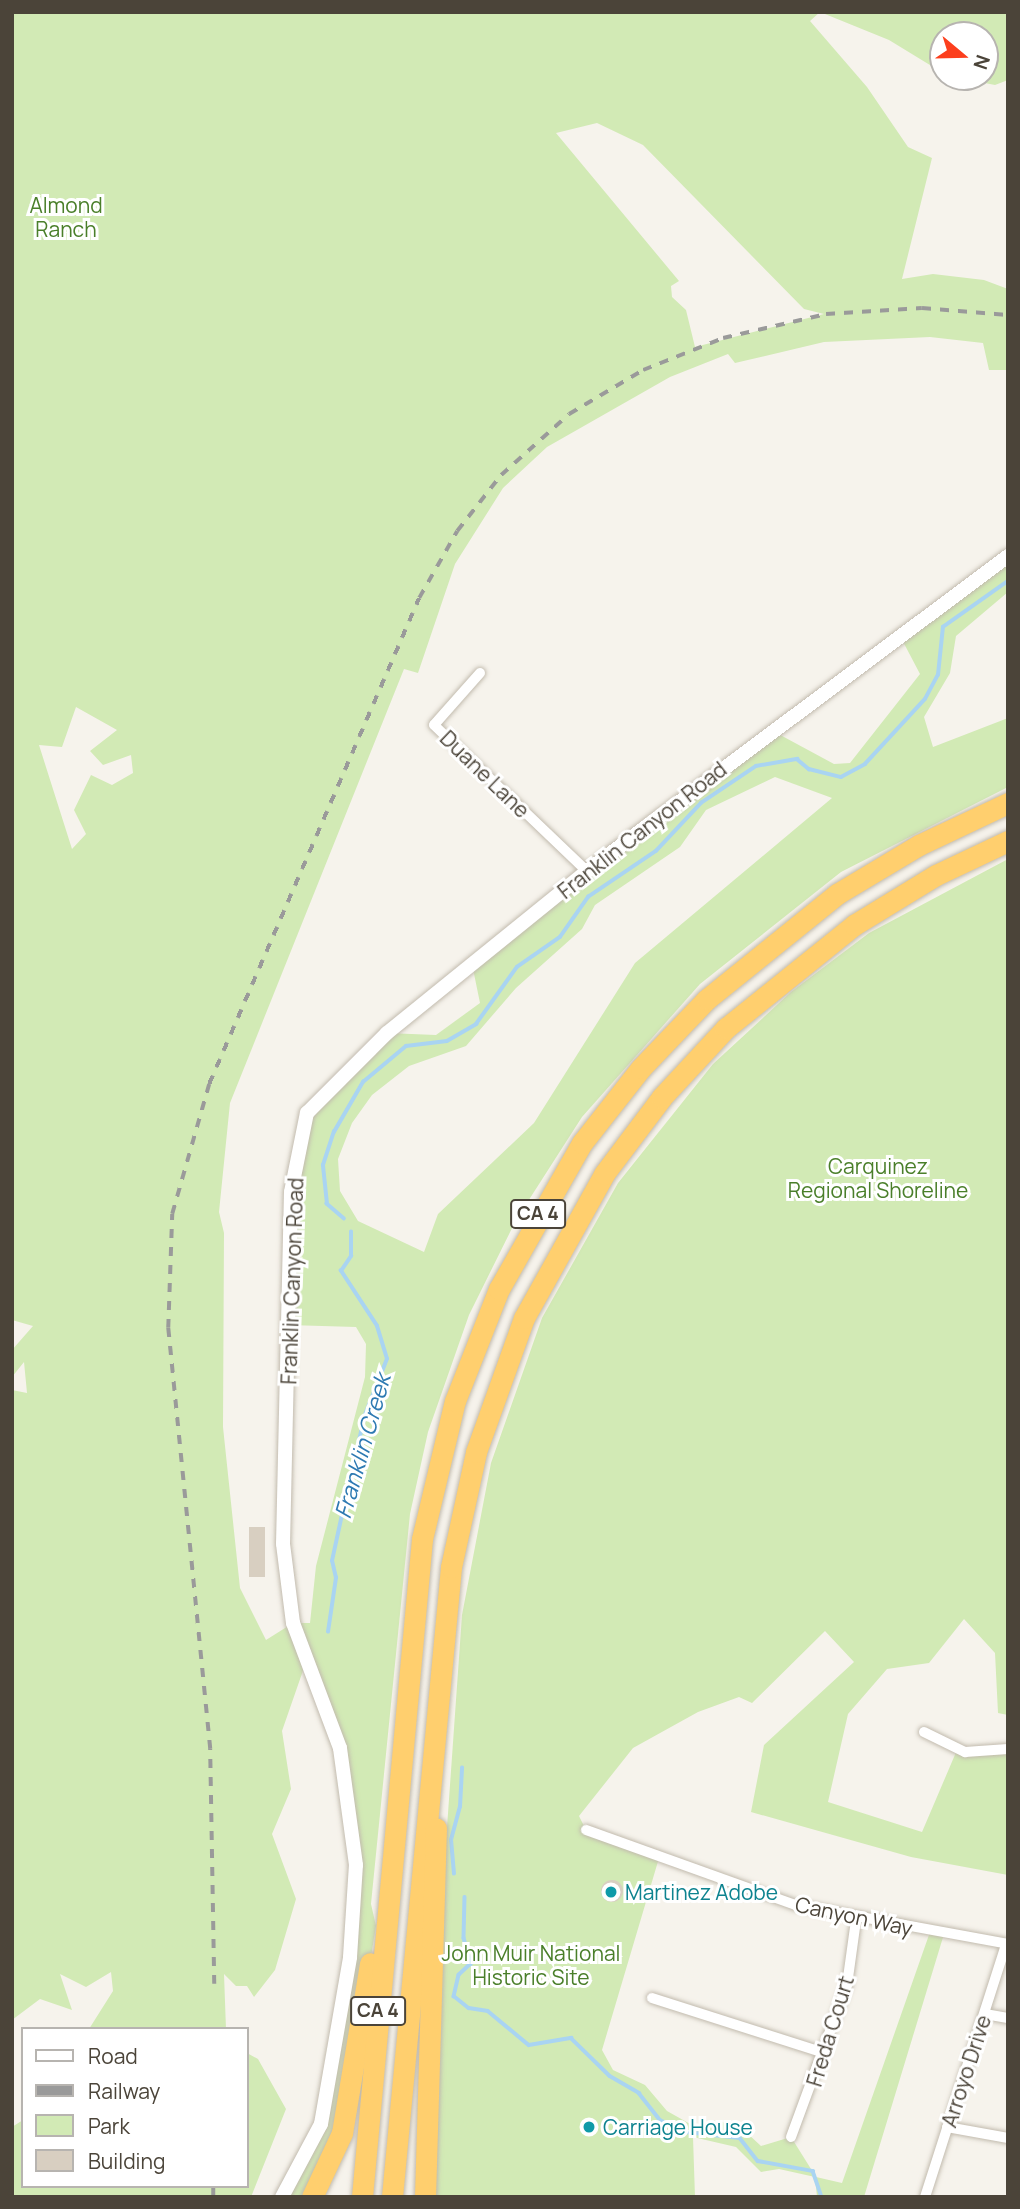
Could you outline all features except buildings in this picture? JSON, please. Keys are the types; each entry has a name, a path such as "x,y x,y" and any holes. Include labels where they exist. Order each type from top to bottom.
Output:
{"highway":[{"name":"CA 4","path":"362,2197 419,1564 436,1470 480,1333 543,1205 633,1077 742,967 877,868 1008,803"},
{"name":"CA 4","path":"392,2197 435,1709 455,1544 483,1430 534,1297 604,1174 677,1080 779,981 895,899 1008,841"},
{"path":"425,2197 437,1885 435,1709"},
{"path":"312,2197 342,2133 395,1826"}],"street":[{"name":"Franklin Canyon Road","path":"282,2197 321,2124 350,1957 356,1865 340,1748 293,1623 283,1544 291,1192 307,1112 387,1033 587,872 1008,556"},
{"name":"Duane Lane","path":"480,673 434,725 587,872"},
{"path":"924,1732 965,1752 1008,1749"},
{"name":"Canyon Way","path":"586,1830 734,1886 856,1920 1007,1944"},
{"name":"Freda Court","path":"791,2137 847,1985 856,1920"},
{"name":"Arroyo Drive","path":"925,2197 1007,1944"},
{"path":"652,1998 824,2053"},
{"path":"985,2014 1008,2018"},
{"path":"947,2127 1008,2138"}],"green space":[{"name":"Almond Ranch","path":"12,12 820,12 810,21 867,87 908,147 932,158 902,279 933,274 984,280 1008,289 1008,370 989,370 983,343 930,337 824,342 735,363 728,354 670,377 547,447 503,488 455,564 418,673 404,669 230,1103 219,1212 224,1233 223,1427 240,1588 266,1640 293,1623 310,1623 316,1566 365,1377 366,1344 356,1327 288,1325 291,1192 307,1113 387,1033 436,1035 480,1003 472,964 771,730 834,764 850,763 920,674 899,634 1008,556 1008,592 956,636 950,673 924,717 933,747 1008,718 1008,787 841,872 700,984 582,1117 516,1220 469,1315 428,1432 410,1514 371,1904 376,1926 342,2133 312,2197 282,2197 321,2124 350,1957 350,1798 306,1662 282,1731 291,1789 272,1834 296,1899 275,1970 254,1997 247,1986 236,1986 224,1974 226,2027 90,2027 113,1991 111,1972 86,1987 60,1974 72,2010 40,1999 12,2020 12,1390 27,1393 24,1362 12,1377 12,1350 33,1326 12,1320","holes":["597,123 643,145 804,309 824,314 695,347 686,310 672,297 671,286 679,281 556,133","76,707 117,730 90,751 103,765 131,755 133,773 112,785 91,775 74,810 86,834 72,849 39,745 62,747","775,777 832,798 635,963 534,1123 438,1214 424,1252 358,1221 340,1191 338,1159 352,1123 372,1095 409,1066 466,1046 516,988 582,929 595,905 680,847 706,810"]},
{"path":"820,12 1008,12 1008,80 999,83 999,21 929,21 929,64 889,40"},
{"path":"1008,859 1008,1715 998,1713 995,1653 964,1619 929,1663 887,1669 848,1714 828,1802 922,1832 957,1750 1008,1749 1008,1875 911,1857 751,1812 764,1745 854,1662 825,1631 752,1703 739,1697 698,1712 633,1748 579,1816 586,1830 659,1858 602,2050 613,2070 645,2085 667,2111 692,2125 718,2120 747,2133 761,2146 791,2137 816,2177 842,2183 930,1932 944,1934 864,2197 817,2197 815,2177 779,2169 761,2172 736,2147 693,2137 695,2197 434,2197 443,1884 462,1615 491,1463 542,1318 618,1183 713,1064 791,992 869,933"},
{"path":"248,2054 258,2059 286,2109 251,2197 12,2197 12,2127 21,2121 21,2188 248,2188"}],"waterway":[{"name":"Franklin Creek","path":"344,1219 327,1204 323,1165 334,1132 363,1082 406,1046 447,1041 476,1024 517,967 560,937 588,897 656,851 701,803 756,766 797,759 809,769 841,777 865,764 925,699 938,675 943,627 1008,581"},
{"name":"Franklin Creek","path":"328,1632 336,1578 332,1561 346,1496 365,1415 387,1359 377,1326 341,1271 351,1256 351,1232"},
{"name":"Franklin Creek","path":"454,1874 451,1840 460,1807 462,1768"},
{"name":"Franklin Creek","path":"465,1897 464,1938 471,1964 459,1975 454,1996 469,2008 488,2011 529,2045 571,2038 610,2076 639,2093 660,2120 686,2132 740,2138 758,2161 813,2171 822,2197"}],"railway":[{"path":"214,1984 210,1749 168,1328 172,1214 209,1084 419,598 457,531 501,475 569,414 643,370 723,338 826,314 922,308 1008,315"},
{"path":"213,2188 213,2197"}],"place":[{"name":"Martinez Adobe","path":"611,1892"},
{"name":"Carriage House","path":"589,2127"}],"park label":[{"name":"Carquinez Regional Shoreline","path":"878,1178"},
{"name":"John Muir National Historic Site","path":"531,1965"}]}
